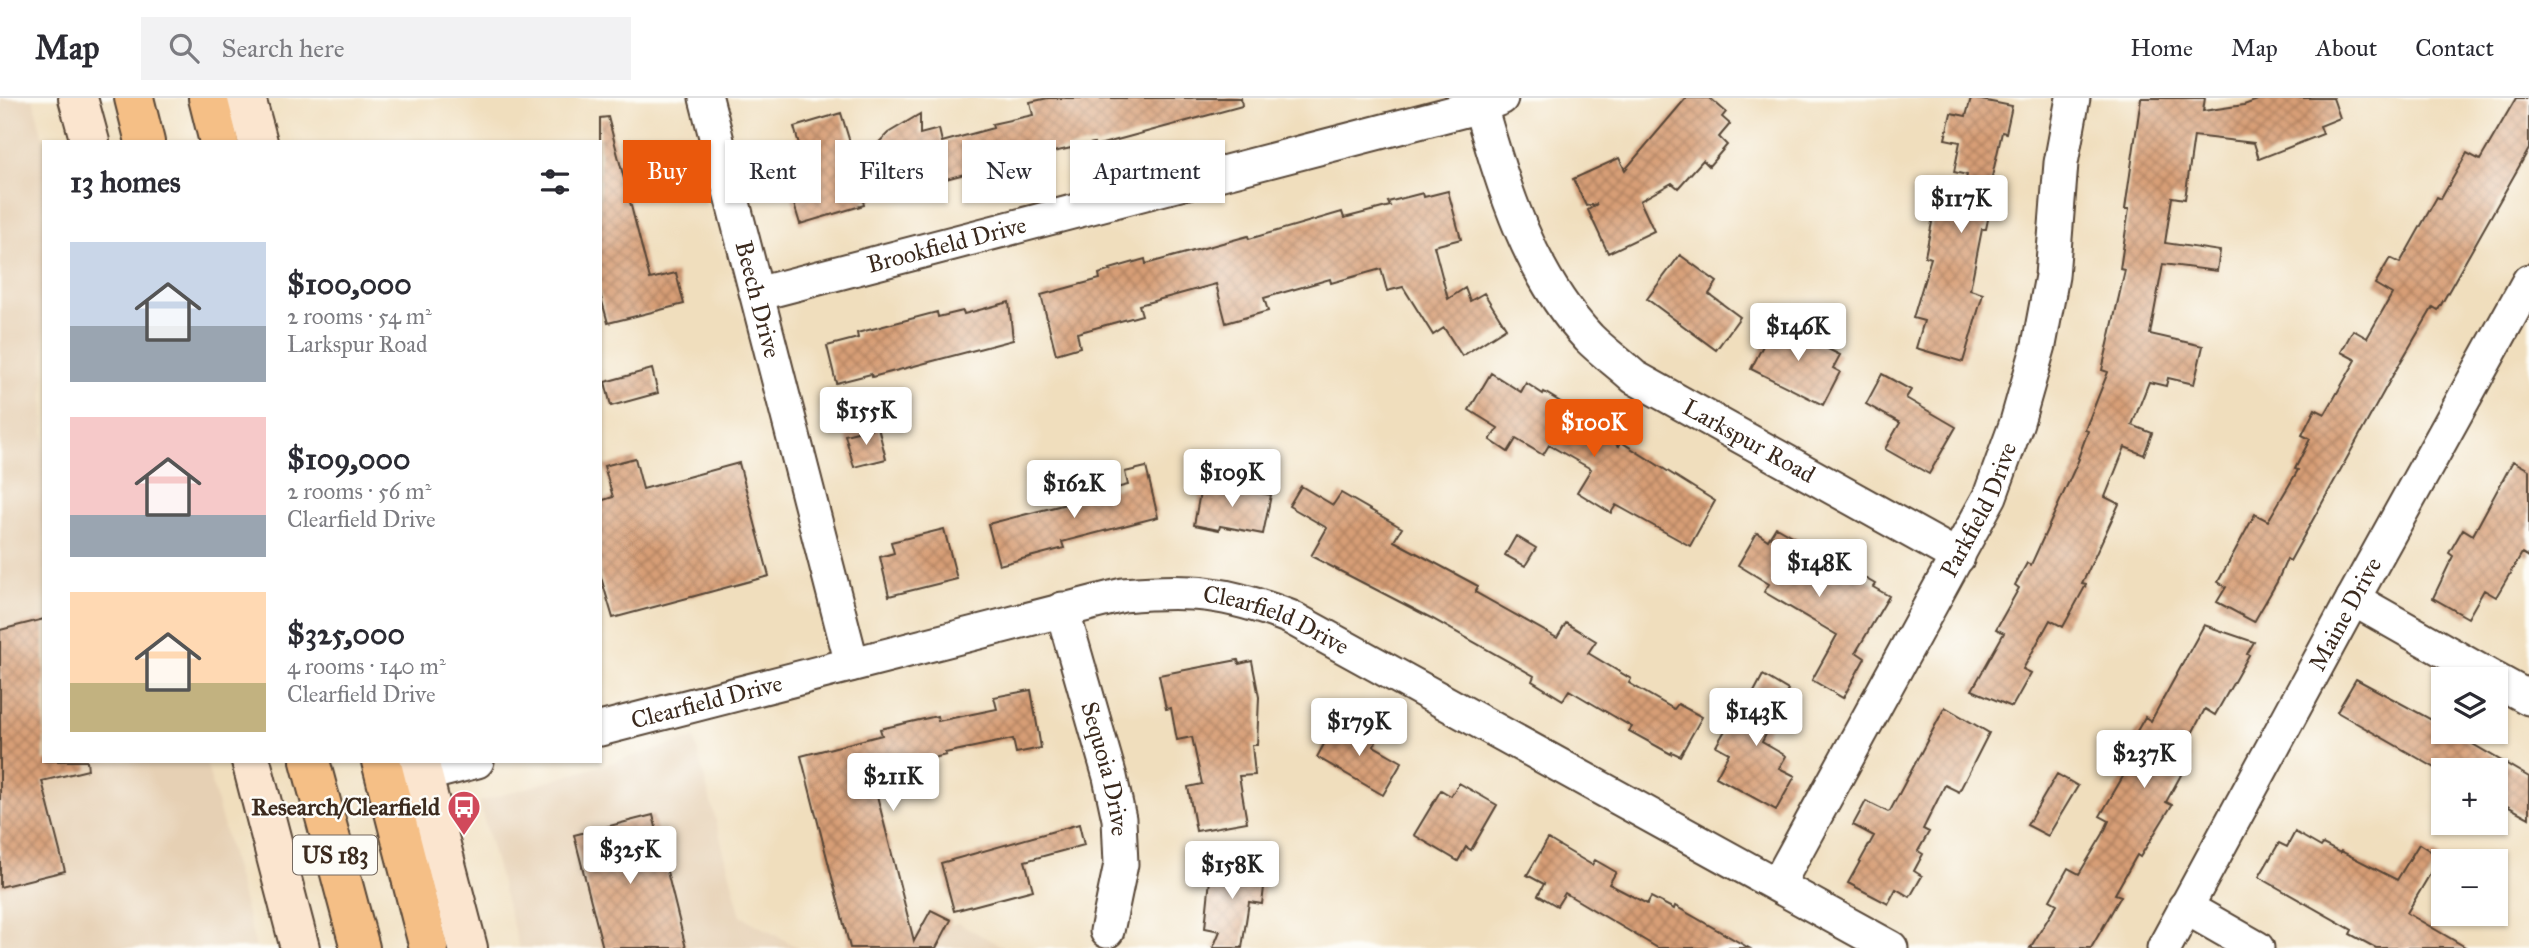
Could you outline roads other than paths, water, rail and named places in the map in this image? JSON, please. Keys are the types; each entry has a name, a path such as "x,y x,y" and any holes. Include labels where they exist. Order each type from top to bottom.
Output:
{"highway":[{"path":"134,98 144,140"},
{"path":"208,98 218,140"},
{"name":"US 183","path":"311,763 360,948"},
{"name":"US 183","path":"382,763 429,948"}],"main road":[{"path":"78,98 89,140"},
{"path":"246,98 257,140"},
{"path":"252,763 300,948"},
{"path":"421,768 468,948"}],"street":[{"name":"Beech Drive","path":"706,98 852,664"},
{"name":"Parkfield Drive","path":"1778,884 1990,496 2018,422 2039,345 2052,276 2061,163 2073,98"},
{"name":"Brookfield Drive","path":"757,295 1490,102"},
{"name":"Larkspur Road","path":"1490,102 1502,179 1527,245 1557,298 1590,339 1634,377 1958,557"},
{"name":"Maine Drive","path":"2164,948 2529,281"},
{"name":"Clearfield Drive","path":"602,728 1123,595 1172,591 1219,595 1252,603 1290,617 1891,948"},
{"path":"2353,599 2474,667"},
{"name":"Sequoia Drive","path":"1062,609 1110,777 1119,819 1121,864 1107,931"},
{"path":"2508,686 2529,698"},
{"path":"421,768 461,763"},
{"path":"2185,907 2257,948"}],"place":[{"name":"Research/Clearfield","path":"464,837"}]}
